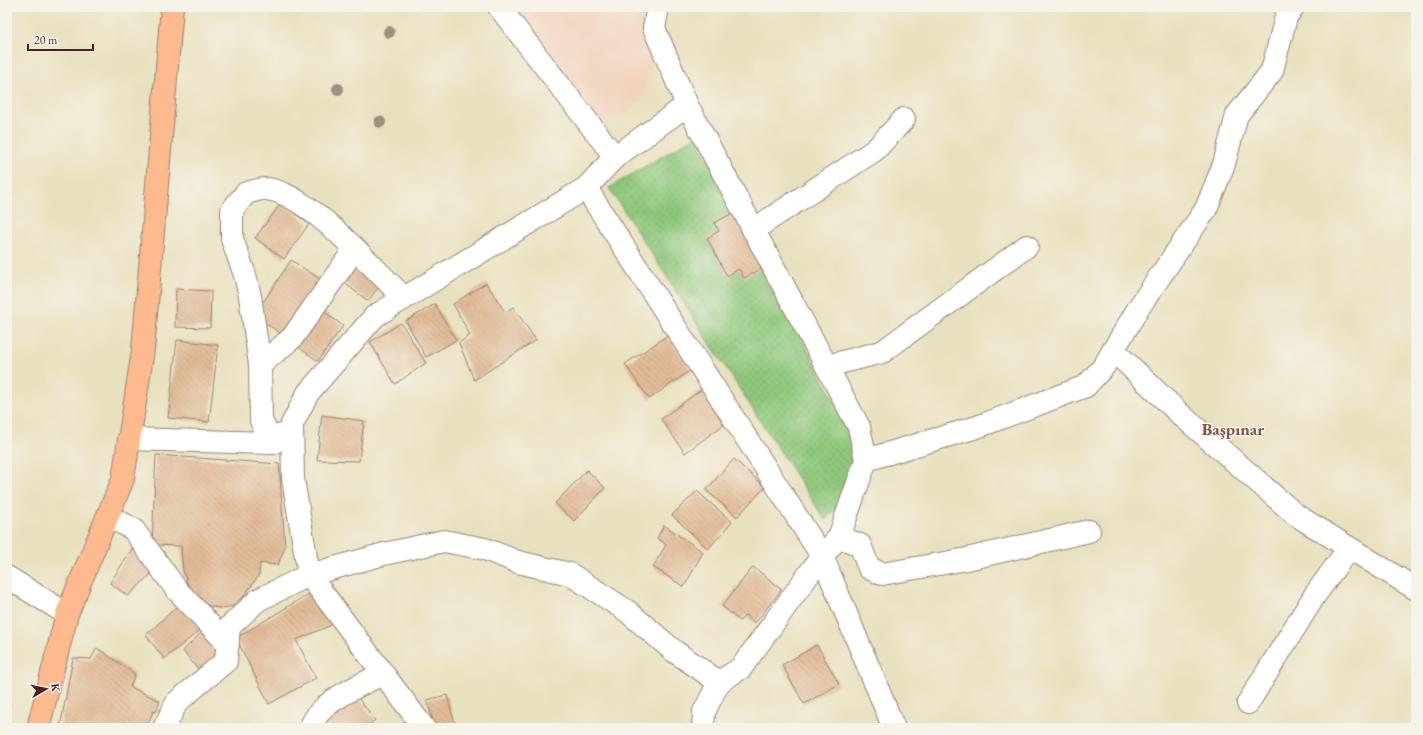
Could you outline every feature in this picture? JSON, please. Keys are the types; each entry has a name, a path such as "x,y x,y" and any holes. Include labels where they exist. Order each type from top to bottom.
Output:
{"main road":[{"path":"38,728 67,614 123,479 143,350 172,7"}],"street":[{"path":"499,7 615,157"},
{"path":"658,7 654,28 687,105 859,427 866,460 839,537 822,556 741,668 719,682 704,712 702,728"},
{"path":"866,460 976,427 1086,386 1104,366 1139,307 1206,209 1224,164 1237,115 1272,71 1286,17 1292,7"},
{"path":"129,439 273,443 292,424 308,393 376,316 586,188 615,157 687,105"},
{"path":"754,230 875,150 904,119"},
{"path":"586,188 822,556 894,728"},
{"path":"273,443 261,421 260,365 250,296 245,275 232,239 232,210 246,193 266,189 286,194 315,211 404,298"},
{"path":"827,366 882,352 1027,246"},
{"path":"260,365 292,338 354,250"},
{"path":"1113,350 1180,414 1296,515 1416,589"},
{"path":"292,424 293,479 309,575 424,728"},
{"path":"108,516 133,529 154,556 176,590 228,644"},
{"path":"839,537 860,546 869,568 882,574 967,559 1088,531"},
{"path":"164,728 177,702 226,661 229,627 258,600 309,575 384,554 444,541 485,549 518,562 570,574 626,611 674,651 719,682"},
{"path":"1248,703 1315,595 1349,548"},
{"path":"7,577 67,614"},
{"path":"311,728 312,722 328,704 353,687 383,674"}],"shaded area":[{"path":"509,7 641,7 653,65 642,100 604,130"}],"green space":[{"path":"696,136 849,428 853,457 842,502 825,520 609,188"}],"building":[{"path":"281,203 309,224 284,259 255,238"},
{"path":"733,213 763,268 744,278 739,269 727,276 707,238 719,231 714,223"},
{"path":"291,260 320,279 283,335 254,316"},
{"path":"356,260 383,281 368,301 342,281"},
{"path":"486,283 505,312 513,307 536,340 474,380 459,343 470,335 453,304"},
{"path":"176,289 211,291 210,328 175,327"},
{"path":"435,304 456,340 426,357 406,321"},
{"path":"321,309 343,326 318,361 294,344"},
{"path":"401,323 426,363 395,384 370,342"},
{"path":"667,336 691,370 649,399 625,364"},
{"path":"177,340 218,345 209,422 168,418"},
{"path":"702,389 726,423 685,453 661,419"},
{"path":"322,415 364,421 359,461 317,460"},
{"path":"156,455 279,464 285,547 278,565 260,563 259,575 244,596 231,607 217,608 204,604 189,588 183,571 181,546 152,545"},
{"path":"734,459 765,487 737,517 706,490"},
{"path":"587,470 605,488 574,521 555,503"},
{"path":"697,491 732,522 708,549 672,515"},
{"path":"664,525 703,552 684,587 653,567 666,545 657,538"},
{"path":"133,547 154,571 128,596 110,583"},
{"path":"753,567 782,589 755,623 745,615 740,621 722,606"},
{"path":"314,591 334,624 296,640 316,678 269,704 236,638"},
{"path":"183,601 204,627 164,659 146,635"},
{"path":"202,632 222,652 201,673 183,651"},
{"path":"817,645 839,684 804,704 782,665"},
{"path":"97,648 135,674 130,687 160,701 156,712 153,711 147,728 60,728 73,658 91,659"},
{"path":"7,681 10,705 7,705"},
{"path":"355,694 375,720 366,728 324,728 321,723"},
{"path":"447,695 456,728 435,728 427,700"}],"district":[{"name":"Başpınar","path":"1233,429"}]}
